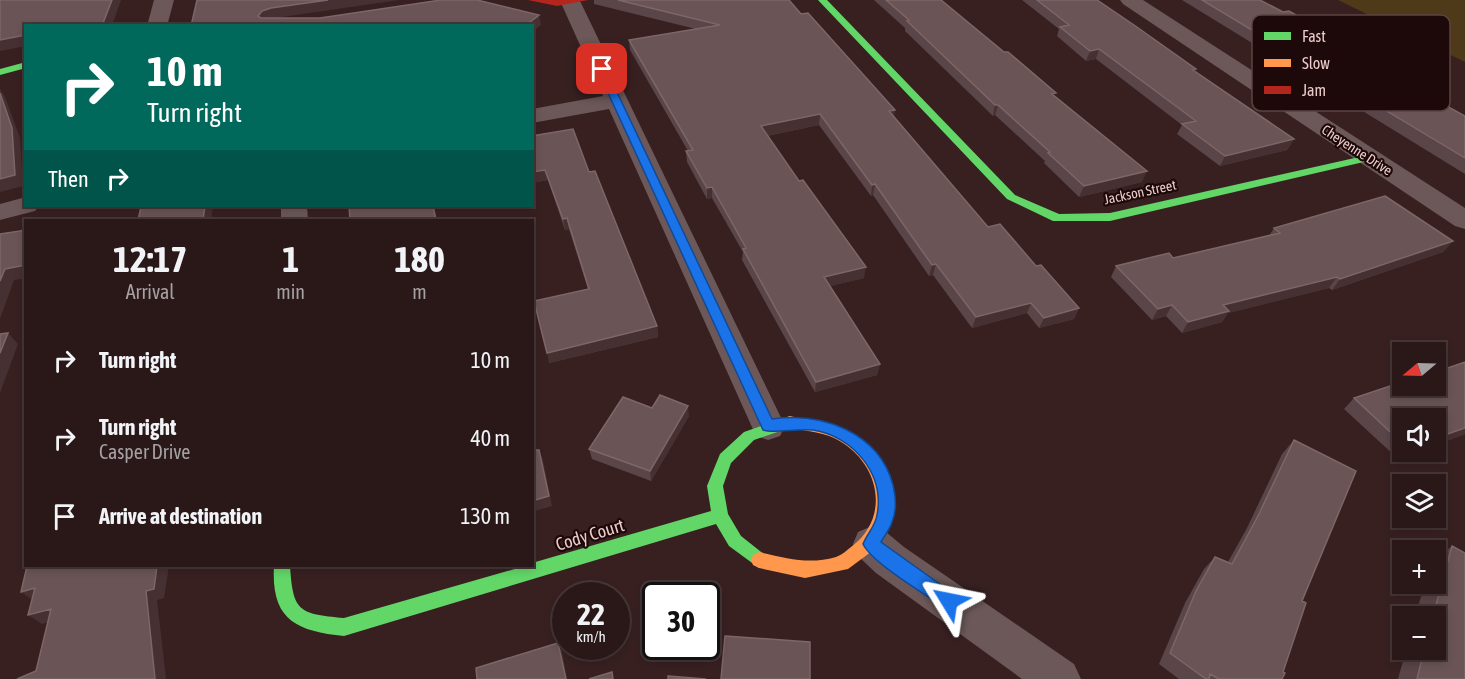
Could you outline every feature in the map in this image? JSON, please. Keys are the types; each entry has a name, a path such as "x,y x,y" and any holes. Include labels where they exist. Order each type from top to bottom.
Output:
{"street":[{"path":"158,24 165,0"},
{"path":"532,0 557,4 578,1 616,101 768,426"},
{"name":"Jackson Street","path":"822,0 1011,197 1058,218 1110,217 1368,158"},
{"name":"Cheyenne Drive","path":"1130,0 1252,81"},
{"path":"0,72 24,66"},
{"path":"534,116 616,101"},
{"name":"Cheyenne Drive","path":"1297,111 1465,220"},
{"path":"0,212 24,206"},
{"path":"802,423 836,430 856,442 872,458 883,477 888,498 885,520 872,544 857,557 833,568 805,572 777,567 751,556 731,538 719,516 714,493 718,471 729,451 747,436 768,426 802,423"},
{"name":"Cody Court","path":"282,567 281,592 285,607 299,618 324,626 344,627 719,516"},
{"path":"872,544 890,560 1059,679"}],"shaded area":[{"path":"1338,0 1465,0 1465,62 1450,55 1450,15 1369,15"}],"building":[{"path":"0,0 112,0 103,23 24,24 24,35 0,40"},
{"path":"197,0 328,0 271,8 262,11 258,16 261,18 320,18 441,0 477,0 539,15 528,24 191,24"},
{"path":"618,0 789,0 801,14 808,13 895,110 889,111 988,227 1000,224 1036,266 1041,265 1079,308 1044,318 1031,303 976,317 936,264 932,265 875,184 872,185 820,114 761,126 799,181 803,180 866,267 824,277 880,364 816,382 743,249 746,248 712,187 707,188 686,151 693,150 629,40 720,25"},
{"path":"886,0 941,0 1004,52 1008,52 1056,93 1052,94 1147,171 1084,186 1048,153 1050,152 998,105 995,105"},
{"path":"1037,0 1097,0 1196,69 1193,70 1294,139 1225,156 1182,124 1196,121 1099,49 1090,51 1060,27 1069,25"},
{"path":"1202,0 1260,0 1283,12 1289,11 1296,15 1252,15 1252,30"},
{"path":"0,93 12,128 15,175 0,179"},
{"path":"1450,108 1465,116 1465,158 1387,111 1450,111"},
{"path":"573,129 589,172 595,171 657,326 547,353 534,301 589,289 567,218 563,219 545,170 534,172 534,136"},
{"path":"1385,196 1453,241 1340,279 1337,277 1223,305 1229,311 1188,322 1172,305 1158,309 1116,266 1169,253 1173,258 1280,233 1274,228"},
{"path":"141,207 205,207 203,219 138,219"},
{"path":"349,207 433,207 436,219 350,219"},
{"path":"24,230 24,265 5,269 0,281 0,234"},
{"path":"8,333 0,353 0,334"},
{"path":"1465,362 1465,428 1446,435 1446,408 1392,408 1392,434 1354,398 1392,385 1392,396 1446,396 1446,369"},
{"path":"660,395 688,406 650,471 589,449 623,397 652,408"},
{"path":"1294,440 1356,471 1302,601 1306,603 1283,672 1285,673 1282,679 1219,679 1210,674 1209,679 1206,679 1170,653 1196,591 1215,557 1232,564"},
{"path":"534,450 539,450 549,496 534,500"},
{"path":"1452,546 1465,553 1465,679 1417,679 1422,660 1446,660 1446,606 1436,606 1439,594 1446,594 1446,568"},
{"path":"27,567 157,567 154,589 146,591 155,679 17,679 36,671 51,609 28,615 35,588 21,592"},
{"path":"725,636 810,642 810,679 721,679"},
{"path":"552,645 552,660 562,660 566,679 477,679 476,668"},
{"path":"612,672 613,679 589,679"},
{"path":"668,676 706,679 668,679"}],"traffic: fast":[{"path":"822,0 1011,197 1057,218 1110,217 1368,158"},
{"path":"0,72 24,66"},
{"path":"759,560 735,541 720,515 715,486 725,459 749,436 790,422"},
{"path":"282,567 284,596 294,614 314,623 344,627 719,516"}],"traffic: slow":[{"path":"759,560 805,571 842,563 869,544 883,516 883,485 869,456 838,433 790,422"}],"traffic: jam":[{"path":"532,0 557,4 584,0"}],"route":[{"path":"602,69 768,426 790,423 814,424 836,430 856,442 872,458 883,477 888,498 885,520 872,544 890,560 949,601"}]}
